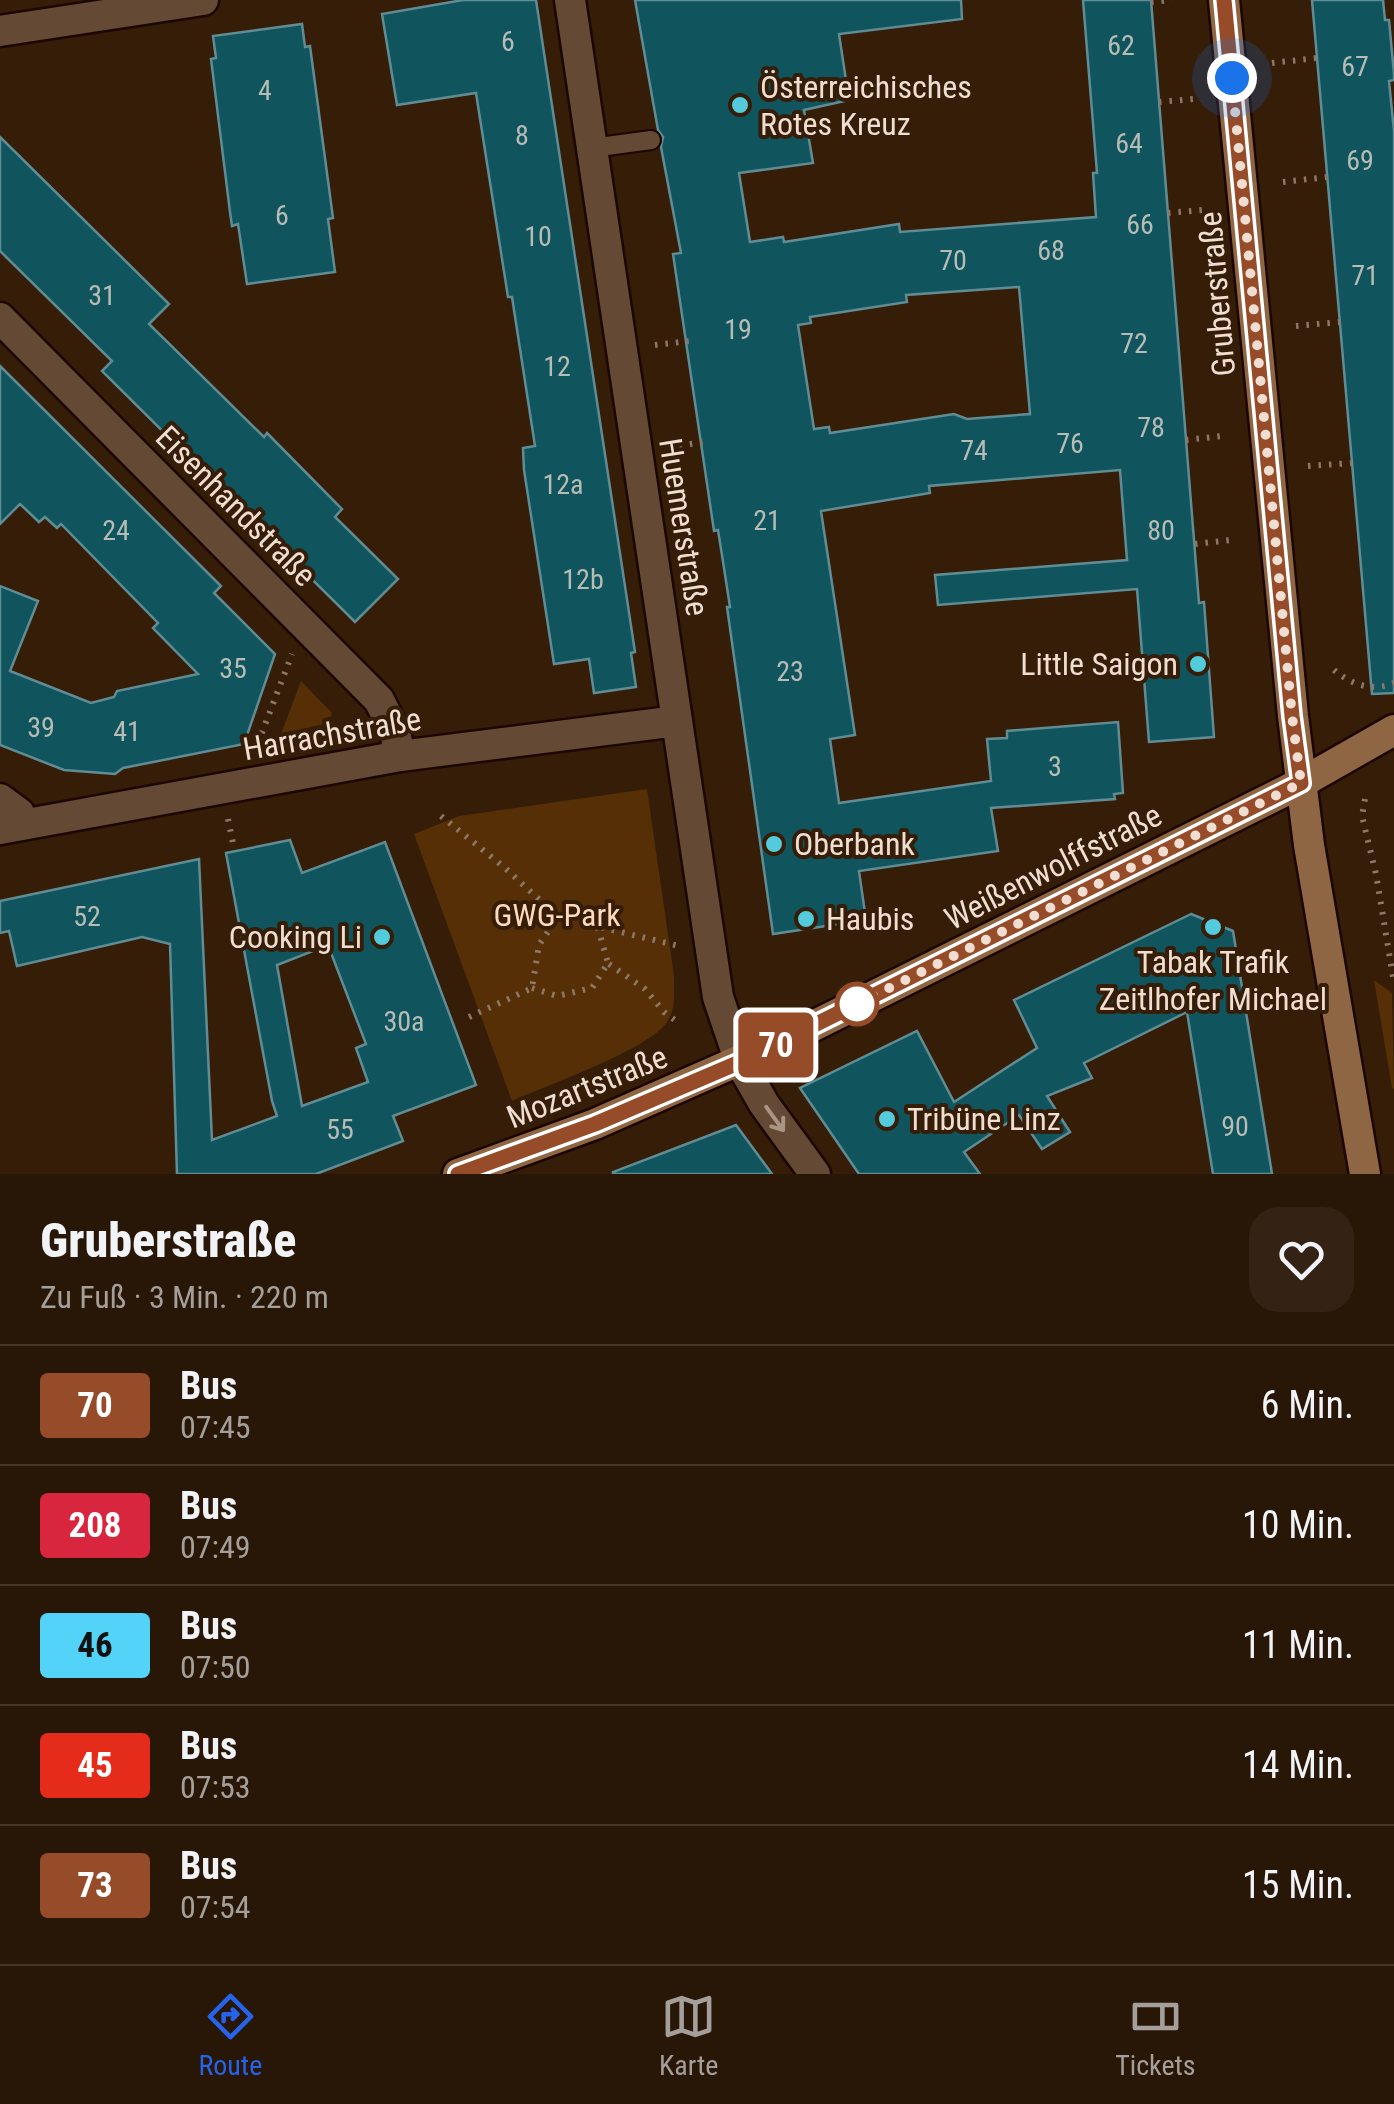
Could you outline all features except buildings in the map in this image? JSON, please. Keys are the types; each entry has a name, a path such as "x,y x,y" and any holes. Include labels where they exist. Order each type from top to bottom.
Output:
{"main road":[{"name":"Gruberstraße","path":"1224,0 1292,716 1309,845 1365,1174"},
{"name":"Weißenwolffstraße","path":"740,1062 1301,783 1394,730"},
{"name":"Mozartstraße","path":"458,1174 595,1124 740,1062"}],"street":[{"path":"0,32 203,0"},
{"name":"Huemerstraße","path":"570,0 718,997 740,1062"},
{"name":"Eisenhandstraße","path":"0,318 379,700 395,732 400,756"},
{"name":"Harrachstraße","path":"11,827 400,756 677,721"},
{"path":"0,799 19,814 11,827"},
{"path":"740,1062 764,1104 815,1174"}],"lane":[{"path":"592,148 651,140"}],"path":[{"path":"1151,2 1172,0"},
{"path":"1272,63 1317,58"},
{"path":"1159,102 1192,98"},
{"path":"1283,182 1327,176"},
{"path":"1168,213 1202,210"},
{"path":"1296,326 1340,322"},
{"path":"655,346 690,340"},
{"path":"1186,440 1222,436"},
{"path":"669,448 705,442"},
{"path":"1308,466 1352,463"},
{"path":"1194,544 1231,540"},
{"path":"258,744 292,652"},
{"path":"1334,670 1355,684 1373,688 1394,683"},
{"path":"1366,799 1362,816 1394,983"},
{"path":"441,816 558,916 679,946"},
{"path":"532,988 539,946 558,916"},
{"path":"597,924 608,963 645,989 680,1024"},
{"path":"468,1017 532,988 557,996 592,988 608,963"}],"green space":[{"path":"301,681 332,713 328,723 281,734"},
{"name":"GWG-Park","path":"647,789 674,976 670,1017 657,1033 640,1044 512,1101 414,834 459,816"},
{"path":"1374,980 1392,993 1394,1089 1392,1088"}],"bus line":[{"name":"70","path":"458,1174 595,1124 740,1062 1301,783 1224,0"}],"place":[{"name":"Österreichisches Rotes Kreuz","path":"740,105"},
{"name":"Little Saigon","path":"1198,664"},
{"name":"Oberbank","path":"774,844"},
{"name":"Haubis","path":"806,919"},
{"name":"Tabak Trafik Zeitlhofer Michael","path":"1213,927"},
{"name":"Cooking Li","path":"382,937"},
{"name":"Tribüne Linz","path":"887,1119"}],"route":[{"path":"857,1004 1301,783 1232,78"}]}
